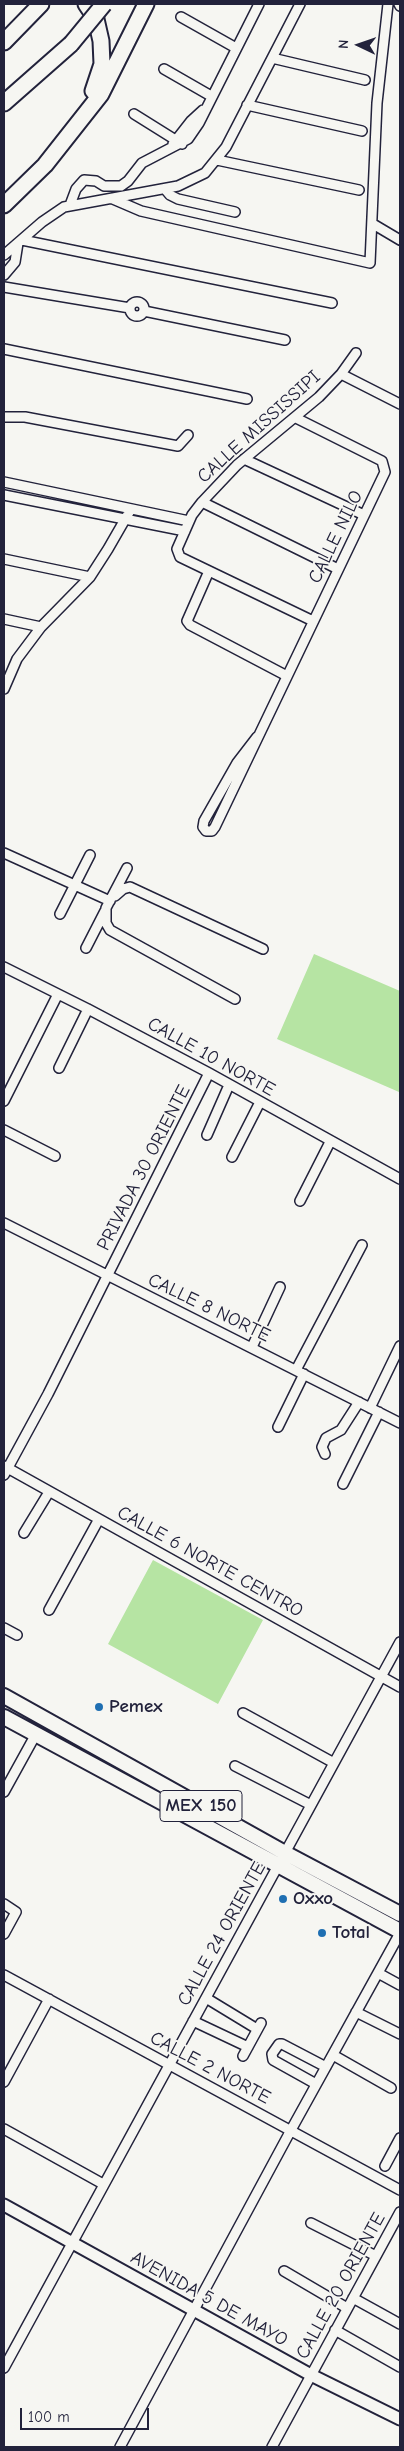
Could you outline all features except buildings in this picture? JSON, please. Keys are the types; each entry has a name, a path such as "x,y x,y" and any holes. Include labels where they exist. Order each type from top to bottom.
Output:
{"highway":[{"path":"78,122 98,78 102,64 98,25 86,4"},
{"path":"4,103 71,44 104,4"},
{"path":"4,205 45,165 101,94 146,4"},
{"path":"4,42 39,7"}],"main road":[{"name":"MEX 150","path":"4,1696 285,1853 400,1914"},
{"name":"MEX 150","path":"4,1717 400,1932"}],"street":[{"path":"70,205 76,189 84,180 96,181 104,186 121,186 128,181 142,163 176,144 191,121 205,109 259,4"},
{"path":"4,255 55,211 70,205 165,189 194,180 205,173 226,147 300,4"},
{"path":"113,199 140,211 370,263 377,103 388,4"},
{"path":"182,17 236,48"},
{"path":"272,58 365,80"},
{"path":"164,69 211,96"},
{"path":"247,105 362,131"},
{"path":"134,114 176,144"},
{"path":"217,160 359,190"},
{"path":"165,189 170,195 178,199 235,212"},
{"path":"372,224 400,240"},
{"path":"18,288 4,276 15,262 20,241"},
{"path":"20,241 332,303"},
{"path":"4,287 130,308 132,304 140,303 144,311 285,340"},
{"path":"4,349 247,400"},
{"name":"CALLE MISSISSIPI","path":"209,571 180,557 178,554 177,549 189,521 202,502 244,459 296,418 341,374 356,353"},
{"path":"341,374 400,404"},
{"path":"4,417 25,417 159,446 178,446 188,435"},
{"name":"CALLE NILO","path":"257,737 385,472 382,461 296,418"},
{"path":"244,459 364,515"},
{"path":"4,482 189,521"},
{"path":"4,495 185,531"},
{"path":"202,502 338,569"},
{"path":"4,689 6,679 17,660 41,627 90,577 131,509"},
{"path":"4,559 90,577"},
{"path":"287,676 187,621 209,571 313,621"},
{"path":"4,619 41,627"},
{"path":"257,737 215,827 212,831 206,831 203,827 204,821 237,762 257,737"},
{"path":"4,853 74,885 108,905"},
{"path":"60,914 90,855"},
{"path":"86,948 127,868"},
{"path":"235,999 110,930 106,923 108,905 123,889 130,887 263,949"},
{"name":"CALLE 10 NORTE","path":"4,968 88,1009 209,1073 330,1142 400,1179"},
{"path":"4,1101 58,994"},
{"path":"59,1068 88,1009"},
{"name":"PRIVADA 30 ORIENTE","path":"5,1470 107,1276 209,1073"},
{"path":"207,1134 229,1084"},
{"path":"232,1158 260,1102"},
{"path":"4,1130 55,1156"},
{"path":"300,1200 330,1142"},
{"name":"CALLE 8 NORTE","path":"4,1224 400,1423"},
{"path":"278,1427 300,1372 362,1245"},
{"path":"252,1347 280,1287"},
{"path":"343,1484 400,1346"},
{"path":"325,1454 322,1447 326,1438 341,1430 359,1402"},
{"name":"CALLE 6 NORTE CENTRO","path":"5,1470 99,1519 400,1687"},
{"path":"24,1534 49,1492"},
{"path":"49,1610 99,1519"},
{"path":"4,1628 17,1635"},
{"name":"CALLE 24 ORIENTE","path":"4,2368 71,2242 400,1642"},
{"path":"243,1713 334,1763"},
{"path":"4,1792 36,1734"},
{"path":"236,1766 311,1805"},
{"path":"4,1904 16,1912 4,1934"},
{"path":"120,2447 400,1932"},
{"path":"378,1973 400,1985"},
{"name":"CALLE 2 NORTE","path":"4,1975 400,2190"},
{"path":"206,1998 259,2026 243,2056"},
{"path":"4,2082 49,2000"},
{"path":"356,2012 400,2034"},
{"path":"193,2021 248,2047"},
{"path":"316,2084 273,2060 272,2054 279,2044 326,2067"},
{"path":"333,2055 391,2088"},
{"path":"4,2129 103,2184"},
{"path":"385,2166 400,2138"},
{"name":"AVENIDA 5 DE MAYO","path":"4,2205 311,2375 400,2419"},
{"name":"CALLE 20 ORIENTE","path":"272,2447 400,2212"},
{"path":"311,2223 376,2256"},
{"path":"284,2271 348,2308"},
{"path":"353,2298 400,2324"},
{"path":"336,2330 400,2367"}],"green space":[{"path":"314,954 400,991 399,1092 277,1039"},
{"path":"153,1560 263,1620 218,1704 108,1644"}],"place":[{"name":"Pemex","path":"99,1707"},
{"name":"Oxxo","path":"283,1899"},
{"name":"Total","path":"322,1933"}]}
